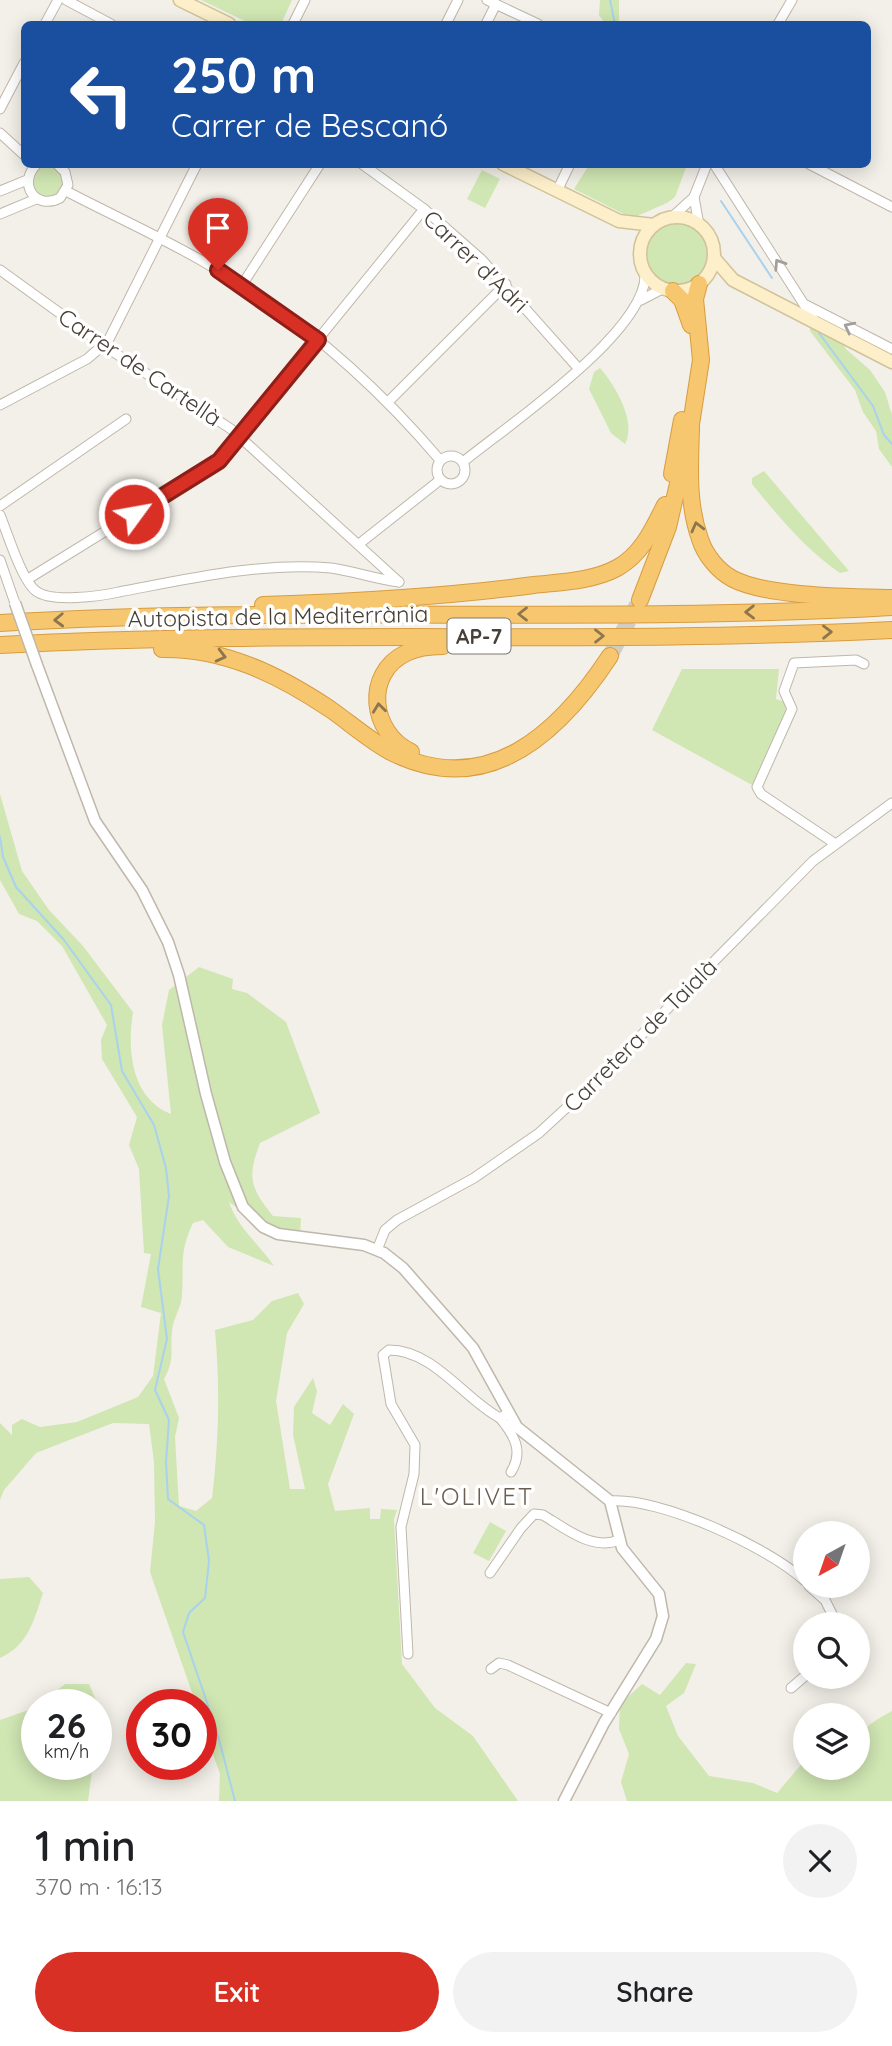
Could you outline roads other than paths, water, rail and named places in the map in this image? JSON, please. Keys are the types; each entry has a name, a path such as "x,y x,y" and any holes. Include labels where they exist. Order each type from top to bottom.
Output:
{"highway":[{"path":"668,289 682,300 691,328 691,354 666,505 636,599 668,527 691,428 701,360 695,299 701,282"},
{"path":"691,428 692,508 703,547 724,573 746,584 781,590 855,597 892,597"},
{"path":"117,618 237,606 341,602 505,589 592,577 609,572 636,554 666,505"},
{"name":"Autopista de la Mediterrània","path":"0,623 117,618 787,611 892,607"},
{"name":"Autopista de la Mediterrània","path":"0,645 892,630"},
{"path":"66,642 98,649 168,649 226,657 283,679 389,751 437,766 457,768 498,760 530,747 567,715 606,655 550,720 499,752 471,759 425,757 402,748 381,724 377,692 389,666 404,653 427,647 568,636"}],"main road":[{"path":"180,0 223,21"},
{"path":"511,168 620,221 654,225 671,218 686,218 699,225 711,240 713,258 701,282"},
{"path":"620,221 635,236 641,247 645,272 668,289 687,289 716,277 733,280 892,362"},
{"path":"641,247 654,225"},
{"path":"713,258 733,280"}],"street":[{"path":"47,21 58,0"},
{"path":"66,0 105,21"},
{"path":"294,21 305,0"},
{"path":"448,21 458,0"},
{"path":"780,21 792,0"},
{"path":"487,21 492,2 532,21"},
{"path":"0,109 21,69"},
{"path":"0,133 21,152"},
{"path":"0,191 27,180 33,168"},
{"path":"0,214 36,199 54,202 66,191 67,168"},
{"path":"0,405 87,359 104,345 195,168"},
{"path":"242,285 317,168"},
{"name":"Carrer d'Adri","path":"368,168 424,209 506,284 579,369"},
{"path":"558,191 568,168"},
{"path":"671,218 694,197 705,168"},
{"path":"717,168 815,322"},
{"path":"817,168 892,207"},
{"path":"27,180 31,194 36,199"},
{"path":"66,191 160,238 242,285 318,340 388,402 440,460"},
{"path":"694,197 699,225"},
{"path":"0,514 29,581 219,461 424,209"},
{"name":"Carrer de Cartellà","path":"0,270 104,345 240,436 398,582 330,568 292,568 226,573 80,597 44,595 29,581"},
{"path":"463,462 579,369 619,329 641,300 646,285 645,272"},
{"path":"388,402 506,284"},
{"path":"641,300 668,289"},
{"path":"805,305 892,349"},
{"path":"0,506 127,419"},
{"path":"452,456 463,462 465,471 461,480 453,484 440,480 436,468 440,460 452,456"},
{"path":"359,544 440,480"},
{"path":"0,560 95,821 142,890 168,942 179,975 205,1094 243,1207 263,1227 278,1234 355,1243 377,1250 403,1268 480,1359 500,1400 500,1415 518,1448 516,1463 511,1472"},
{"path":"834,843 761,794 757,787 792,709 784,691 794,663 856,660 864,664"},
{"name":"Carretera de Taialà","path":"377,1250 386,1230 397,1220 474,1178 539,1133 602,1075 834,843 892,803"},
{"path":"408,1654 401,1527 414,1474 415,1445 391,1404 383,1361 385,1352 410,1353 436,1368 487,1410 500,1415 610,1501 619,1540 627,1557 656,1590 663,1616 646,1660 611,1713 564,1801"},
{"path":"610,1501 628,1500 657,1507 760,1549 793,1570"},
{"path":"490,1573 534,1514 543,1515 593,1543 607,1545 619,1540"},
{"path":"491,1669 499,1663 508,1665 611,1713"}],"waterway":[{"path":"610,0 614,21"},
{"path":"721,201 772,278"},
{"path":"819,333 873,406 884,435 892,444"},
{"path":"0,837 3,857 16,887 64,940 111,1005 122,1071 154,1125 166,1168 169,1196 158,1269 167,1339 155,1390 169,1420 166,1462 168,1499 204,1525 209,1561 205,1598 189,1613 183,1632 217,1732 235,1801"}],"tunnel":[{"path":"610,656 637,605"}],"district":[{"name":"L'OLIVET","path":"477,1496"}]}
